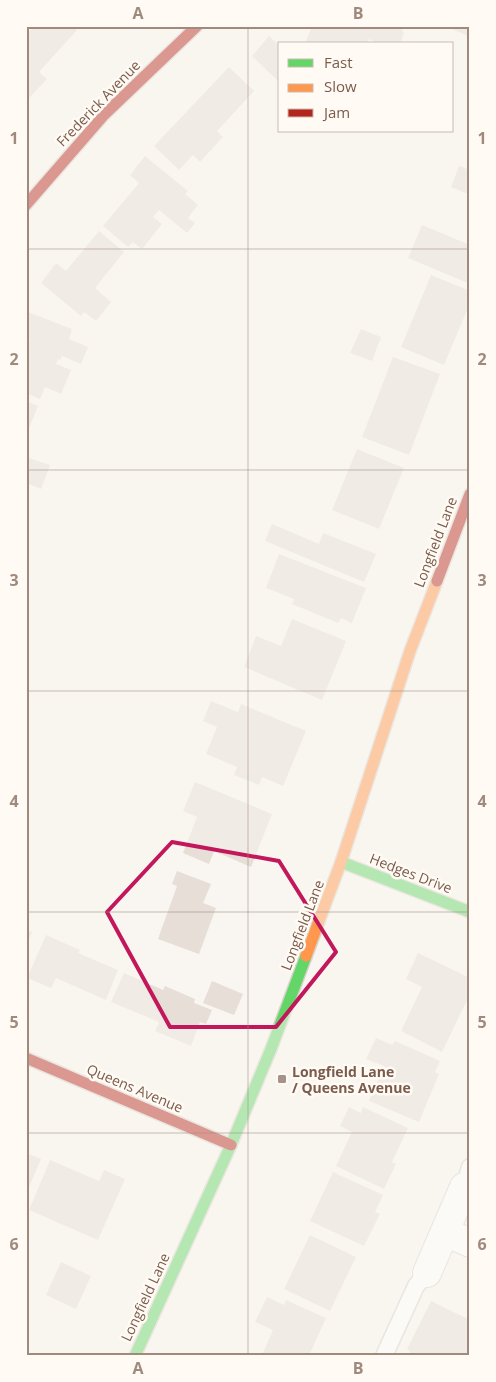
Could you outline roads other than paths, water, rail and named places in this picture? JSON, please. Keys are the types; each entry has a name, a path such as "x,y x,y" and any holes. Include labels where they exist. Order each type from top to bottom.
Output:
{"street":[{"name":"Frederick Avenue","path":"26,205 104,115 197,26"},
{"name":"Longfield Lane","path":"135,1356 231,1145 271,1049 342,862 410,651 470,494"},
{"name":"Hedges Drive","path":"342,862 470,912"},
{"name":"Queens Avenue","path":"26,1058 231,1145"},
{"path":"428,1273 467,1177"},
{"path":"445,1232 470,1243"}],"lane":[{"path":"384,1356 416,1286 428,1273"}],"place":[{"name":"Longfield Lane / Queens Avenue","path":"282,1079"}]}
